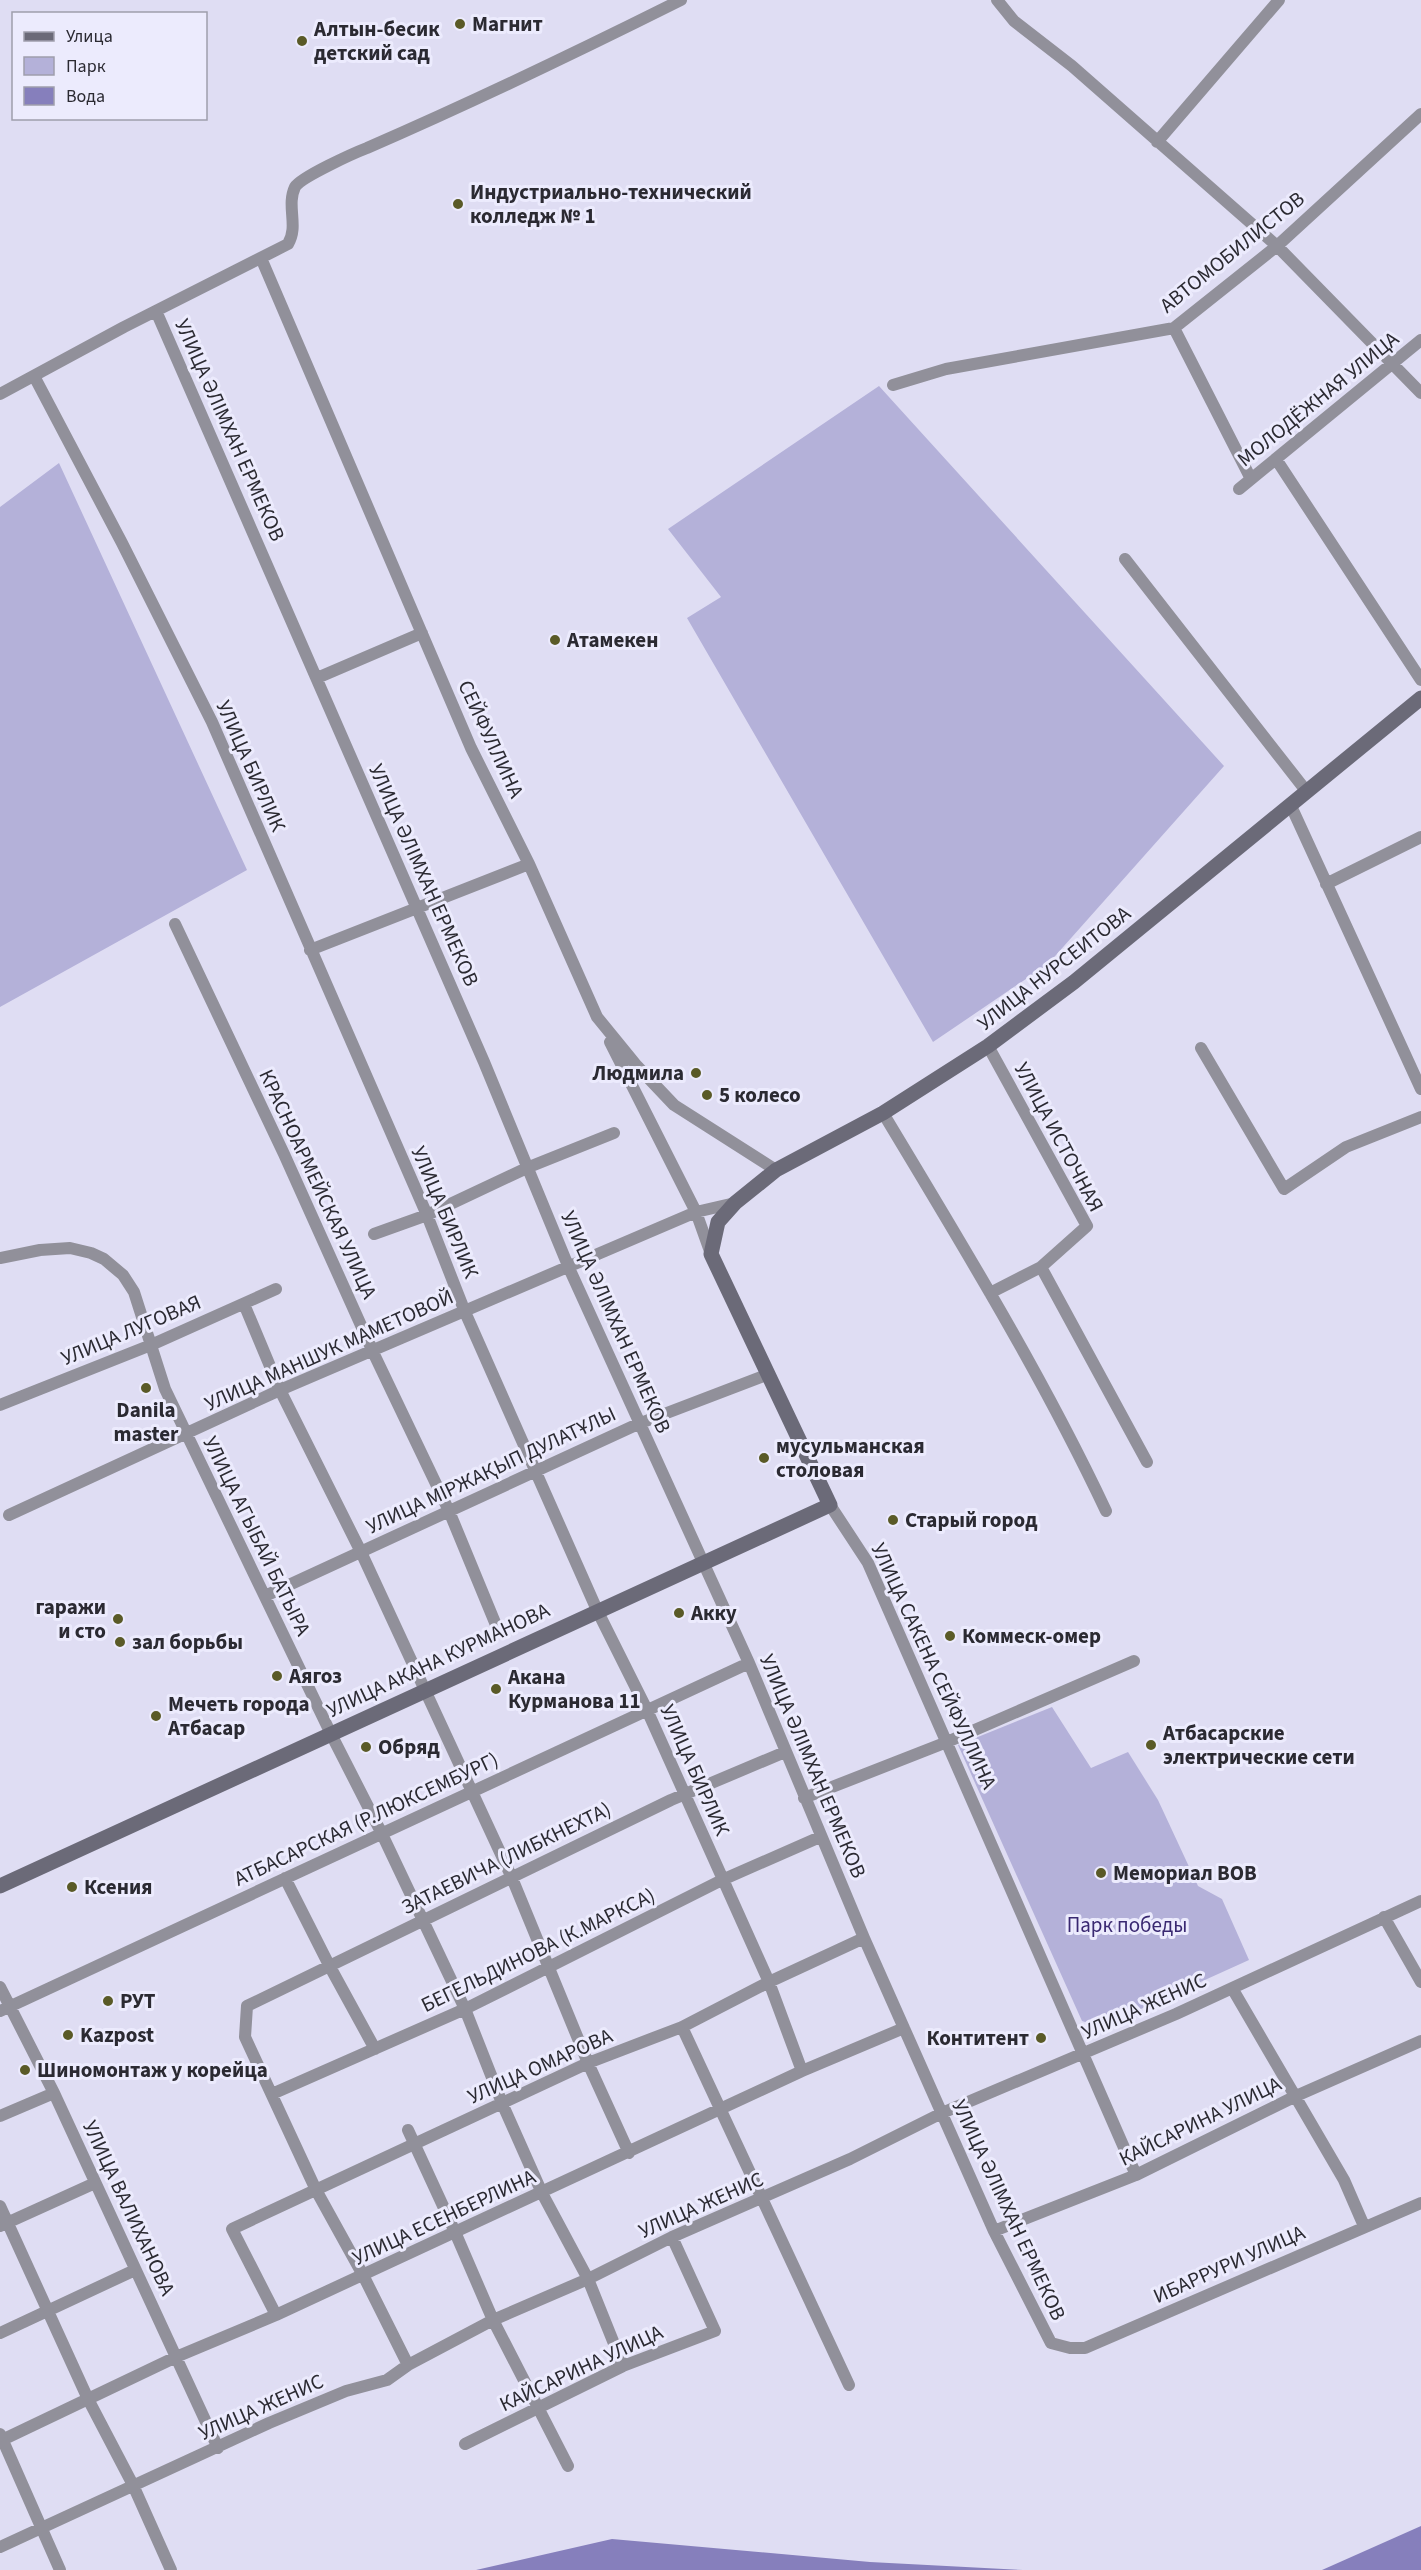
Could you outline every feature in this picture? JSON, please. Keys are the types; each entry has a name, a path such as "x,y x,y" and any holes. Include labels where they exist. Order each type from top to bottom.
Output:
{"main road":[{"name":"УЛИЦА НУРСЕИТОВА","path":"711,1254 718,1222 735,1203 776,1170 883,1113 988,1046 1074,982 1421,698"},
{"name":"УЛИЦА САКЕНА СЕЙФУЛЛИНА","path":"711,1254 770,1374 830,1505"},
{"name":"УЛИЦА АКАНА КУРМАНОВА","path":"0,1886 830,1505"}],"street":[{"path":"0,394 288,244 294,234 292,203 296,186 304,179 348,156 453,110 681,0"},
{"path":"997,0 1014,21 1072,66 1277,246 1421,393"},
{"path":"1158,142 1280,0"},
{"name":"АВТОМОБИЛИСТОВ","path":"893,385 946,369 1174,328 1277,246 1421,114"},
{"name":"СЕЙФУЛЛИНА","path":"261,258 471,748 530,864 597,1017 637,1066 674,1105 776,1170"},
{"name":"УЛИЦА ӘЛІМХАН ЕРМЕКОВ","path":"156,311 417,907 529,1167 569,1268 638,1424 749,1663 784,1752 903,2028 994,2231 1051,2343"},
{"path":"1174,328 1251,479"},
{"name":"МОЛОДЁЖНАЯ УЛИЦА","path":"1239,489 1421,340"},
{"name":"УЛИЦА БИРЛИК","path":"34,376 122,543 212,722 427,1215 465,1312 597,1610 647,1710 769,1982 802,2071"},
{"path":"1276,459 1421,680"},
{"path":"1125,559 1307,792"},
{"path":"317,678 422,633"},
{"path":"1291,806 1420,1085"},
{"path":"1326,884 1421,837"},
{"path":"310,950 530,864"},
{"name":"КРАСНОАРМЕЙСКАЯ УЛИЦА","path":"175,924 449,1511 496,1625"},
{"name":"УЛИЦА САКЕНА СЕЙФУЛЛИНА","path":"597,1017 696,1212 711,1254"},
{"name":"УЛИЦА ИСТОЧНАЯ","path":"988,1046 1087,1226 1041,1267 990,1293"},
{"path":"1201,1048 1284,1190 1346,1147 1421,1117"},
{"path":"883,1113 990,1293 1075,1445 1106,1511"},
{"path":"374,1234 427,1215 529,1167 614,1132"},
{"name":"УЛИЦА МАНШУК МАМЕТОВОЙ","path":"9,1515 280,1390 696,1212 735,1203"},
{"name":"УЛИЦА АГЫБАЙ БАТЫРА","path":"0,1258 40,1250 70,1248 104,1259 123,1275 134,1292 165,1389 465,2009 502,2103 542,2193 588,2279 623,2366"},
{"path":"1041,1267 1147,1461"},
{"name":"УЛИЦА ЛУГОВАЯ","path":"0,1405 151,1345 276,1289"},
{"path":"244,1304 280,1390 361,1552 512,1878 588,2063 629,2153"},
{"name":"УЛИЦА МІРЖАҚЫП ДУЛАТҰЛЫ","path":"265,1596 638,1424 770,1374"},
{"name":"УЛИЦА САКЕНА СЕЙФУЛЛИНА","path":"830,1505 868,1563 1085,2054 1136,2175"},
{"path":"804,1798 947,1742 1134,1661"},
{"name":"АТБАСАРСКАЯ (Р.ЛЮКСЕМБУРГ)","path":"5,2009 749,1663"},
{"name":"ЗАТАЕВИЧА (ЛИБКНЕХТА)","path":"272,2094 244,2037 247,2006 684,1794 784,1752"},
{"name":"БЕГЕЛЬДИНОВА (К.МАРКСА)","path":"272,2094 465,2009 722,1880 820,1837"},
{"path":"285,1878 375,2049"},
{"name":"УЛИЦА ЖЕНИС","path":"0,2547 133,2485 346,2391 387,2380 408,2365 493,2320 588,2279 672,2237 850,2159 942,2113 1085,2054 1421,1901"},
{"path":"1384,1917 1421,1982"},
{"name":"УЛИЦА ОМАРОВА","path":"276,2315 232,2229 588,2063 682,2027 769,1982 864,1938"},
{"name":"УЛИЦА ВАЛИХАНОВА","path":"0,1987 5,2009 54,2093 218,2448"},
{"path":"1232,1988 1344,2180 1364,2226"},
{"path":"682,2027 849,2385"},
{"name":"УЛИЦА ЕСЕНБЕРЛИНА","path":"1,2438 176,2356 276,2315 802,2071 903,2028"},
{"name":"КАЙСАРИНА УЛИЦА","path":"994,2231 1136,2175 1296,2096 1421,2041"},
{"path":"0,2116 54,2093"},
{"path":"272,2094 316,2190 363,2275 408,2365"},
{"path":"408,2130 493,2320 568,2466"},
{"path":"4,2224 95,2182"},
{"name":"ИБАРРУРИ УЛИЦА","path":"1051,2343 1070,2348 1085,2348 1421,2203"},
{"path":"0,2206 4,2224 48,2309 88,2399 133,2485 171,2570"},
{"name":"КАЙСАРИНА УЛИЦА","path":"465,2444 623,2366 715,2331 672,2237"},
{"path":"0,2333 135,2270"},
{"path":"1,2438 60,2570"}],"green space":[{"path":"879,386 1224,766 1048,964 933,1042 687,618 721,597 668,529"},
{"path":"59,463 247,870 0,1007 0,507"},
{"name":"Парк победы","path":"1052,1707 1091,1768 1128,1752 1158,1800 1198,1886 1222,1899 1249,1960 1101,2027 1082,2021 958,1745"}],"water":[{"path":"1421,2526 1421,2570 1322,2570"},
{"path":"612,2539 870,2562 1023,2570 476,2570"}],"place":[{"name":"Магнит","path":"460,24"},
{"name":"Алтын-бесик детский сад","path":"302,41"},
{"name":"Индустриально-технический колледж № 1","path":"458,204"},
{"name":"Атамекен","path":"555,640"},
{"name":"Людмила","path":"696,1073"},
{"name":"5 колесо","path":"707,1095"},
{"name":"Danila master","path":"146,1388"},
{"name":"мусульманская столовая","path":"764,1458"},
{"name":"Старый город","path":"893,1520"},
{"name":"Акку","path":"679,1613"},
{"name":"гаражи и сто","path":"118,1619"},
{"name":"Коммеск-омер","path":"950,1636"},
{"name":"зал борьбы","path":"120,1642"},
{"name":"Аягоз","path":"277,1676"},
{"name":"Акана Курманова 11","path":"496,1689"},
{"name":"Мечеть города Атбасар","path":"156,1716"},
{"name":"Атбасарские электрические сети","path":"1151,1745"},
{"name":"Обряд","path":"366,1747"},
{"name":"Мемориал ВОВ","path":"1101,1873"},
{"name":"Ксения","path":"72,1887"},
{"name":"РУТ","path":"108,2001"},
{"name":"Kazpost","path":"68,2035"},
{"name":"Контитент","path":"1041,2038"},
{"name":"Шиномонтаж у корейца","path":"25,2070"}]}
